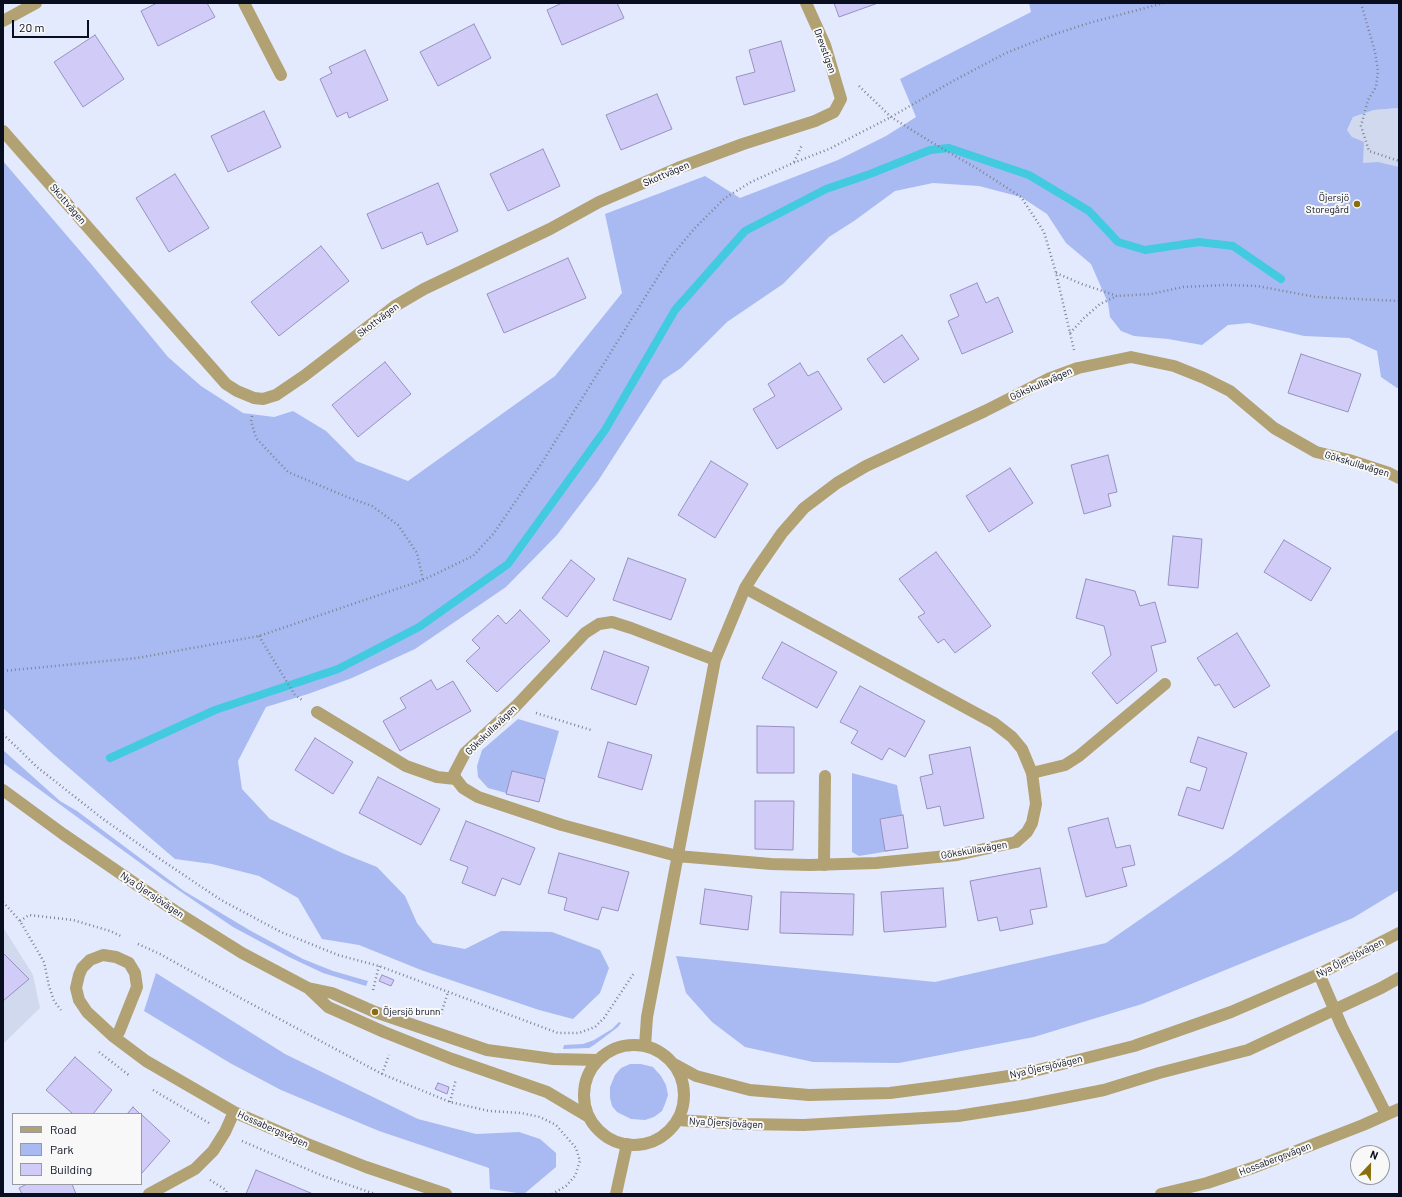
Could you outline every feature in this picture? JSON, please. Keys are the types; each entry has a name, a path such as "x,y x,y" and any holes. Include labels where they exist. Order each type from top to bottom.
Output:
{"street":[{"path":"3,21 36,3"},
{"path":"244,3 281,75"},
{"name":"Drevstigen","path":"806,3 825,45 841,99"},
{"name":"Skottvägen","path":"3,131 226,384 237,391 254,398 263,399 276,395 304,376 395,306 424,289 550,229 599,202 678,168 743,144 815,121 834,112 841,99"},
{"name":"Gökskullavägen","path":"645,1046 647,1017 715,660 745,588 757,568 782,533 804,508 837,483 866,466 984,411 1048,379 1078,368 1130,357 1174,366 1204,378 1230,391 1274,428 1316,452 1349,460 1389,473 1399,478"},
{"name":"Gökskullavägen","path":"715,660 612,622 599,624 585,632 516,706 465,753 454,774 456,779 463,788 478,796 562,825 677,856 771,864 824,865 876,863 957,855 1016,842 1026,832 1032,823 1036,804 1032,773 1022,749 1012,737 994,723 745,588"},
{"path":"1032,773 1065,765 1079,756 1165,684"},
{"path":"317,712 406,766 437,778 456,779"},
{"path":"824,865 825,776"},
{"name":"Nya Öjersjövägen","path":"3,790 63,834 175,911 242,954 308,988 328,1007 384,1032 452,1059 547,1092 589,1117"},
{"name":"Nya Öjersjövägen","path":"674,1064 679,1072 684,1092 684,1102 677,1120 668,1131 656,1140 647,1143 628,1144 609,1138 594,1125 589,1117 585,1105 584,1093 586,1081 590,1070 598,1060 614,1048 634,1045 645,1046 661,1053 674,1064 696,1076 750,1090 809,1095 890,1093 944,1086 1022,1074 1134,1046 1231,1012 1319,974 1399,934"},
{"name":"Hossabergsvägen","path":"114,1037 119,1032 137,987 135,973 128,963 116,957 103,955 90,960 82,968 76,988 79,1000 87,1012 114,1037 146,1061 234,1112 305,1143 366,1167 446,1194"},
{"path":"1319,974 1334,1010 1386,1114"},
{"name":"Nya Öjersjövägen","path":"677,1120 742,1124 804,1125 958,1116 1028,1105 1104,1090 1159,1073 1248,1050 1381,988 1399,978"},
{"name":"Nya Öjersjövägen","path":"308,988 332,992 375,1012 486,1050 554,1059 598,1060"},
{"name":"Hossabergsvägen","path":"1161,1194 1209,1188 1255,1167 1363,1125 1399,1109"},
{"path":"149,1194 195,1169 213,1151 225,1132 234,1112"},
{"path":"616,1194 628,1144"}],"path":[{"path":"3,671 137,658 259,636 424,580 473,556 494,533 543,461 669,259 694,229 725,198 751,182 793,162 829,149 891,117 953,81 1006,53 1049,36 1089,23 1164,3"},
{"path":"1361,3 1375,52 1378,71 1376,87 1368,100 1361,126 1369,151 1399,161"},
{"path":"856,84 891,117 978,169 1021,197 1044,232 1056,273 1069,334 1100,304 1116,296"},
{"path":"1056,273 1116,296 1152,294 1183,287 1225,285 1257,286 1316,297 1399,301"},
{"path":"254,398 251,421 256,438 288,472 372,506 398,525 417,553 424,580"},
{"path":"259,636 295,695"},
{"path":"516,706 591,730"},
{"path":"3,734 37,767 103,819 221,900 281,932 338,955 379,966 558,1033 579,1033 595,1027 604,1018 636,970 642,964 656,970"},
{"path":"3,902 20,921 44,962"},
{"path":"20,921 29,915 73,920 110,931 124,938"},
{"path":"131,941 160,954 382,1074 450,1102 489,1111 521,1113 540,1117 556,1126 576,1148 580,1161 575,1176 566,1186 552,1194"},
{"path":"374,990 379,966"},
{"path":"441,1014 448,992"},
{"path":"382,1074 389,1055"},
{"path":"450,1102 456,1079"}],"shaded area":[{"path":"1399,108 1399,284 1352,137 1347,130 1353,117 1374,110"},
{"path":"3,927 33,975 40,1008 3,1044"}],"green space":[{"path":"1029,3 1399,3 1399,108 1374,110 1353,117 1347,130 1352,137 1364,142 1363,163 1378,162 1399,167 1399,387 1397,388 1381,377 1377,351 1349,338 1304,336 1249,323 1228,325 1202,345 1168,339 1134,336 1121,331 1110,317 1108,303 1091,264 1066,243 1047,214 1021,197 979,186 933,183 895,191 829,237 783,284 727,322 681,368 663,380 598,481 557,535 506,587 415,649 352,678 266,707 238,761 242,789 270,819 342,853 377,867 405,896 417,923 433,943 465,949 501,931 552,932 600,950 609,968 600,993 573,1019 539,1010 421,970 359,945 322,939 298,898 259,876 212,864 175,859 54,755 3,708 3,161 168,357 201,386 243,413 274,417 293,411 326,431 356,461 408,481 555,376 622,293 605,214 705,176 740,198 838,160 886,136 916,117 900,79 1031,12"},
{"path":"518,719 559,731 539,802 488,788 478,777 477,766 482,750"},
{"path":"1399,729 1399,890 1353,918 1142,1004 1034,1037 899,1063 813,1062 745,1047 712,1022 686,993 676,956 935,982 1106,943 1230,857"},
{"path":"3,750 60,801 77,811 184,891 251,931 303,959 333,971 368,981 366,986 323,973 289,957 233,927 165,881 3,763"},
{"path":"852,773 897,785 908,848 859,856 852,852"},
{"path":"156,973 285,1054 418,1119 476,1134 519,1132 540,1139 556,1153 556,1167 524,1194 490,1189 489,1168 379,1131 281,1090 230,1063 144,1011"},
{"path":"619,1022 621,1023 618,1027 589,1048 563,1049 564,1045 583,1044 594,1040 612,1029"},
{"path":"630,1064 641,1064 653,1067 661,1076 666,1085 668,1095 665,1104 662,1111 654,1117 645,1120 631,1119 617,1112 612,1106 610,1087 615,1075 621,1068"}],"building":[{"path":"157,3 207,3 215,17 158,46 141,11"},
{"path":"562,3 617,3 624,18 562,45 547,10"},
{"path":"834,3 878,3 839,17"},
{"path":"474,24 491,58 438,86 420,52"},
{"path":"95,35 124,79 83,107 54,62"},
{"path":"781,41 795,91 744,105 736,77 755,72 749,50"},
{"path":"365,50 388,100 349,118 347,112 337,117 320,79 332,73 329,67"},
{"path":"657,94 672,129 621,150 606,115"},
{"path":"264,111 281,147 228,172 211,136"},
{"path":"543,149 560,186 508,211 490,174"},
{"path":"175,174 209,228 169,252 136,198"},
{"path":"438,183 458,231 427,245 422,232 382,249 367,214"},
{"path":"321,246 349,281 279,336 251,302"},
{"path":"568,258 586,298 504,333 487,294"},
{"path":"977,283 986,303 998,297 1013,332 962,354 948,321 959,316 950,295"},
{"path":"902,335 919,359 884,383 867,359"},
{"path":"1301,354 1361,374 1348,412 1288,393"},
{"path":"385,362 411,394 358,437 332,405"},
{"path":"800,363 808,376 818,371 842,409 777,449 753,409 775,396 768,384"},
{"path":"1108,455 1117,492 1108,494 1111,506 1084,514 1071,465"},
{"path":"711,461 748,484 715,538 678,515"},
{"path":"1010,468 1033,503 989,532 966,496"},
{"path":"1173,536 1202,539 1198,588 1168,585"},
{"path":"1284,540 1331,568 1311,601 1264,572"},
{"path":"936,552 991,626 955,653 944,639 938,643 918,617 925,613 899,579"},
{"path":"628,558 686,579 671,620 613,600"},
{"path":"571,560 595,579 567,617 542,598"},
{"path":"1086,579 1135,591 1140,606 1155,602 1166,642 1151,646 1157,671 1117,704 1092,673 1111,655 1104,626 1076,618"},
{"path":"520,610 550,641 497,692 466,661 480,648 472,640 498,615 506,624"},
{"path":"1237,633 1270,686 1234,708 1219,684 1215,686 1197,658"},
{"path":"782,642 837,672 817,708 762,678"},
{"path":"604,651 649,667 636,705 591,689"},
{"path":"431,680 437,690 453,681 471,711 400,751 383,721 406,708 400,698"},
{"path":"860,686 925,721 905,757 889,748 882,760 851,743 858,731 840,722"},
{"path":"757,726 794,727 794,773 757,773"},
{"path":"1198,737 1247,753 1223,829 1178,815 1187,787 1200,791 1207,768 1190,762"},
{"path":"315,738 353,762 333,794 295,770"},
{"path":"608,742 652,755 642,790 598,777"},
{"path":"970,747 984,818 944,826 940,806 927,809 920,777 933,774 929,755"},
{"path":"512,771 545,779 539,802 506,794"},
{"path":"378,777 440,809 421,845 359,813"},
{"path":"755,801 794,801 793,850 755,849"},
{"path":"903,815 908,848 885,851 880,819"},
{"path":"1108,818 1116,848 1130,845 1135,865 1122,868 1127,886 1086,897 1068,828"},
{"path":"466,821 535,848 520,885 502,878 495,896 462,883 468,867 450,860"},
{"path":"559,853 629,872 618,911 602,907 598,920 564,910 567,898 548,893"},
{"path":"1040,868 1047,907 1030,910 1033,924 1000,931 997,917 978,921 970,881"},
{"path":"943,888 946,927 884,932 881,892"},
{"path":"705,889 752,896 748,930 700,924"},
{"path":"781,892 854,894 853,935 780,933"},
{"path":"3,953 29,979 3,1001"},
{"path":"382,975 394,980 391,986 379,981"},
{"path":"75,1057 112,1090 94,1113 72,1113 46,1090"},
{"path":"438,1083 449,1087 447,1094 435,1089"},
{"path":"133,1107 139,1113 128,1113"},
{"path":"142,1115 170,1141 142,1173"},
{"path":"256,1170 313,1194 246,1194"},
{"path":"25,1185 72,1185 76,1194 22,1194 19,1188"}],"waterway":[{"path":"110,758 215,710 338,669 419,627 508,564 605,430 675,310 745,231 826,189 870,174 930,150 949,148 1029,175 1089,211 1118,242 1145,250 1199,242 1233,246 1281,279"}],"place":[{"name":"Öjersjö Storegård","path":"1357,204"},
{"name":"Öjersjö brunn","path":"375,1012"}]}
